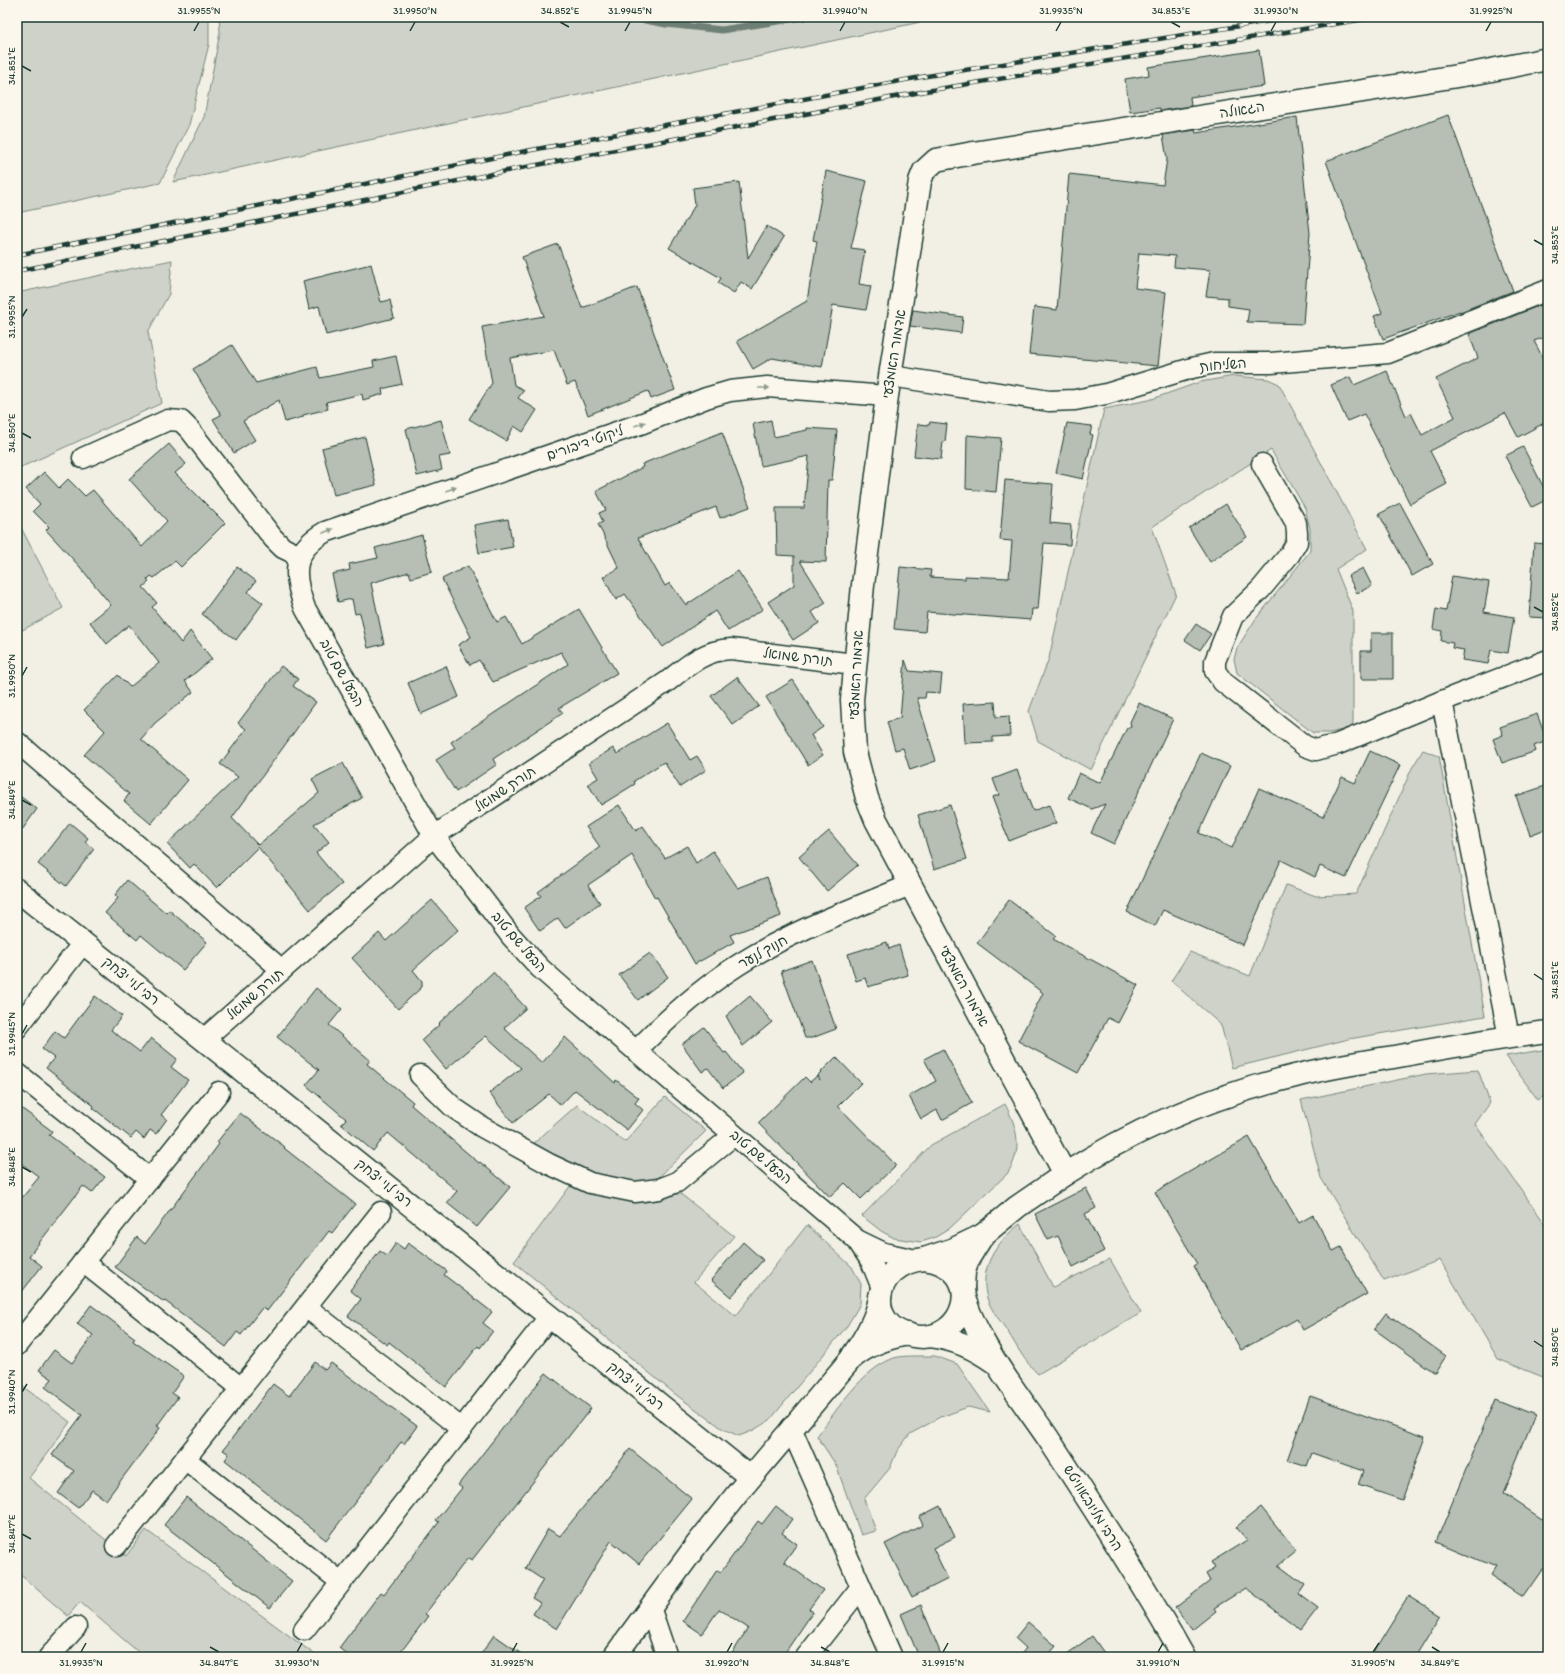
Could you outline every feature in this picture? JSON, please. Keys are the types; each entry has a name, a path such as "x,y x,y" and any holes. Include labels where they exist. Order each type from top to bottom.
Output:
{"main road":[{"name":"הגאולה","path":"936,160 1476,73 1548,58"},
{"name":"אדמור האמצעי","path":"936,160 924,171 918,190 889,386 854,664 852,700 855,752 861,776 876,820 1065,1174"},
{"name":"רבי לוי יצחק","path":"17,890 750,1477"},
{"path":"850,1360 872,1324 879,1308 884,1282 894,1270 908,1262 954,1249 983,1235 1023,1203 1065,1174 1091,1157 1132,1135 1181,1113 1238,1092 1282,1079 1332,1068 1463,1044 1548,1032"},
{"path":"881,1292 881,1305 886,1319 898,1330 920,1337 931,1336 944,1330 956,1320 960,1313 964,1272 968,1259 983,1235"},
{"path":"920,1259 940,1262 947,1266 958,1276 963,1292"},
{"name":"הרבי מליובאוויטש","path":"963,1292 975,1327 996,1364 1076,1480 1184,1657"},
{"path":"614,1657 698,1543 750,1477 850,1360 862,1350 877,1343 908,1334"},
{"name":"הרבי מליובאוויטש","path":"931,1336 941,1337 967,1346 983,1354 996,1364"}],"street":[{"name":"השליחות","path":"889,386 1049,401 1075,400 1106,394 1192,368 1214,363 1271,363 1388,353 1548,290"},
{"name":"ליקוטי דיבורים","path":"300,556 310,542 325,532 644,423 706,398 726,392 767,387 889,386"},
{"path":"83,458 168,420 181,422 190,430 273,538 283,548 300,556"},
{"path":"1262,464 1296,523 1298,533 1297,542 1290,554 1261,589 1233,616 1215,661 1215,671 1222,682 1305,746 1316,750 1338,744 1442,701 1548,660"},
{"name":"הבעל שם טוב","path":"300,556 297,567 297,579 305,608 434,836 525,952 557,983 858,1240 884,1253 920,1259"},
{"name":"תורת שמואל","path":"204,1039 434,836 706,653 715,650 731,649 854,664"},
{"path":"1442,701 1509,1037"},
{"path":"17,742 282,970"},
{"name":"חנוך לנער","path":"636,1051 675,1012 738,965 806,929 910,885"},
{"path":"17,1028 83,943"},
{"path":"17,1073 150,1179"},
{"path":"420,1075 454,1108 482,1127 549,1164 590,1183 635,1192 659,1189 677,1182 734,1135"},
{"path":"21,1332 83,1262 219,1092"},
{"path":"116,1546 381,1212"},
{"name":"הבעל שם טוב","path":"858,1240 871,1261 881,1292"},
{"path":"83,1262 241,1388"},
{"path":"306,1307 462,1428"},
{"path":"304,1630 550,1316"},
{"path":"791,1428 892,1657"},
{"path":"185,1458 341,1582"},
{"path":"806,1657 861,1587"},
{"path":"650,1607 667,1657"},
{"path":"49,1657 76,1627"}],"shaded area":[{"path":"17,17 209,17 209,44 189,125 160,183 17,213"},
{"path":"219,17 944,17 173,182 204,117 220,32"},
{"path":"172,260 169,294 148,332 162,403 17,469 17,293"},
{"path":"1234,376 1268,379 1279,384 1367,549 1336,569 1353,611 1353,727 1330,733 1313,733 1237,673 1234,659 1237,648 1255,620 1310,551 1310,529 1305,508 1271,450 1152,527 1176,594 1091,770 1038,741 1029,711 1049,658 1104,409 1149,400 1200,382"},
{"path":"17,520 63,608 17,633"},
{"path":"1423,750 1439,756 1485,1016 1349,1039 1232,1068 1221,1025 1171,981 1190,952 1250,976 1286,885 1316,896 1356,894 1412,768"},
{"path":"1548,1049 1548,1093 1538,1100 1506,1056"},
{"path":"1478,1070 1490,1103 1475,1124 1548,1228 1548,1379 1498,1359 1440,1260 1384,1281 1321,1178 1301,1100 1426,1074"},
{"path":"665,1097 706,1131 659,1177 734,1236 694,1282 736,1316 807,1225 852,1267 861,1284 860,1304 847,1326 770,1420 752,1431 739,1436 723,1429 675,1394 514,1262 582,1170 534,1143 577,1105 625,1142"},
{"path":"1005,1104 1013,1122 1017,1139 1017,1148 1012,1165 1007,1174 949,1229 934,1238 921,1242 894,1238 881,1231 862,1216 931,1145"},
{"path":"1020,1224 1053,1287 1110,1259 1141,1313 1038,1374 1025,1359 994,1313 988,1301 985,1290 987,1268 996,1248 1011,1231"},
{"path":"902,1356 935,1356 957,1364 990,1412 968,1407 941,1417 910,1434 897,1451 890,1468 864,1499 876,1531 861,1535 836,1465 817,1436 851,1391 871,1371 894,1358"},
{"path":"17,1382 70,1422 29,1478 126,1556 146,1530 318,1657 144,1657 80,1602 68,1616 17,1572"}],"building":[{"path":"1259,50 1264,86 1190,97 1191,106 1160,111 1160,108 1130,112 1125,79 1149,75 1148,67"},
{"path":"1448,115 1513,291 1460,312 1383,339 1374,316 1382,313 1326,161"},
{"path":"1297,117 1310,233 1303,324 1247,322 1249,309 1228,306 1228,298 1206,296 1210,270 1174,267 1175,256 1139,253 1135,288 1166,292 1158,366 1029,354 1034,307 1057,310 1069,174 1163,185 1167,159 1163,135 1195,130 1196,133"},
{"path":"826,171 867,181 851,248 865,250 859,284 871,286 866,310 833,305 822,367 772,358 753,369 737,341 807,301 817,241 813,240"},
{"path":"739,182 748,258 767,226 784,237 752,289 741,282 734,293 718,283 721,278 669,248 695,205 693,188"},
{"path":"558,244 582,308 637,287 675,390 651,399 648,391 588,415 575,382 567,385 554,350 510,358 514,385 524,390 518,398 537,410 523,432 514,426 506,441 469,419 492,383 482,327 544,316 522,257"},
{"path":"371,264 381,302 390,300 394,318 326,335 319,306 309,309 303,281"},
{"path":"1548,302 1548,336 1534,341 1548,368 1548,421 1518,437 1505,413 1430,451 1447,484 1410,504 1364,414 1347,421 1331,385 1350,377 1354,385 1387,371 1406,416 1411,413 1422,435 1455,417 1436,379 1478,358 1469,334"},
{"path":"913,310 963,317 961,333 910,326"},
{"path":"232,345 256,383 317,367 320,378 374,367 373,361 396,356 402,384 382,389 383,394 363,400 362,394 326,402 328,409 303,415 303,417 285,422 279,400 243,421 255,440 234,453 213,419 221,415 193,369"},
{"path":"441,420 450,455 439,457 442,470 417,476 406,429"},
{"path":"771,420 774,437 807,430 807,428 837,430 832,480 828,480 826,562 800,561 826,603 812,612 819,623 793,640 768,602 794,585 794,556 777,555 776,508 804,508 809,456 761,466 753,424"},
{"path":"930,422 947,424 941,459 914,456 918,424 929,425"},
{"path":"1067,423 1092,426 1090,434 1093,435 1083,479 1056,473"},
{"path":"722,432 750,507 720,518 716,507 638,538 665,586 670,583 686,605 738,571 763,609 728,631 715,611 663,647 625,594 616,600 603,577 619,568 598,524 603,522 599,513 606,510 596,491 643,467 642,464"},
{"path":"967,435 1001,438 996,492 966,489"},
{"path":"365,437 376,485 334,495 322,448"},
{"path":"169,444 186,464 175,473 225,523 181,567 175,561 154,578 151,576 147,580 149,582 143,587 157,603 152,607 181,643 190,631 212,659 185,681 193,692 155,723 141,739 188,780 151,824 124,801 129,794 84,755 105,731 84,710 118,675 130,687 159,663 129,625 107,644 90,622 111,605 80,567 46,530 49,527 33,511 40,504 26,489 44,472 59,488 68,479 85,496 93,490 142,547 167,521 129,479"},
{"path":"1523,447 1548,496 1548,499 1532,507 1505,456"},
{"path":"1005,480 1053,484 1050,523 1071,525 1070,545 1044,543 1038,609 1032,609 1031,620 927,612 925,632 894,629 900,567 931,570 930,577 965,579 965,576 1009,578 1012,541 1000,540"},
{"path":"1400,503 1433,564 1412,576 1379,514"},
{"path":"1226,504 1247,537 1210,562 1189,528"},
{"path":"508,519 513,547 479,553 474,525"},
{"path":"422,535 432,572 411,578 409,572 371,583 384,644 368,648 360,613 355,614 352,599 338,602 332,574 350,570 349,564 378,558 375,548"},
{"path":"1534,543 1548,544 1548,618 1529,617"},
{"path":"468,566 497,622 506,617 522,644 579,609 617,673 559,708 563,713 493,759 496,765 456,792 436,760 455,748 451,742 568,664 561,652 493,682 479,660 470,665 458,645 471,637 442,579"},
{"path":"237,567 256,581 248,592 263,603 236,640 202,614"},
{"path":"1363,568 1372,586 1357,593 1348,576"},
{"path":"1452,576 1489,582 1484,612 1514,617 1508,653 1491,650 1488,664 1462,660 1464,650 1452,648 1453,643 1441,641 1442,631 1433,629 1436,609 1446,611"},
{"path":"1196,624 1211,634 1200,650 1185,640"},
{"path":"1371,633 1393,633 1393,679 1361,679 1361,651 1371,651"},
{"path":"905,660 909,671 942,674 940,693 926,692 925,698 917,698 936,761 910,770 903,748 895,750 887,722 900,718"},
{"path":"281,666 298,679 293,686 316,702 232,818 258,845 319,793 312,779 343,763 362,798 314,824 329,842 316,853 342,884 310,910 258,847 217,888 194,864 190,868 167,844 238,777 220,764 246,729 238,723"},
{"path":"446,666 459,697 421,714 408,683"},
{"path":"737,677 759,706 733,725 711,696"},
{"path":"793,680 823,727 811,735 823,755 808,765 766,697"},
{"path":"995,702 996,717 1009,716 1010,736 993,737 993,742 965,743 963,704"},
{"path":"1139,703 1173,719 1114,844 1091,833 1105,804 1092,809 1068,798 1079,773 1100,783 1127,728 1131,726 1130,722"},
{"path":"1537,714 1547,741 1534,746 1536,751 1502,763 1493,739 1503,735 1500,727"},
{"path":"667,723 690,760 697,756 706,770 680,787 664,762 634,781 635,784 601,805 588,784 598,778 589,763 613,748 617,754"},
{"path":"1370,751 1400,765 1346,878 1320,866 1315,877 1281,860 1243,945 1163,910 1155,926 1127,912 1201,753 1230,766 1199,833 1232,848 1259,788 1323,817 1342,777 1355,783"},
{"path":"1017,770 1033,811 1049,805 1056,823 1009,841 992,797 999,795 993,779"},
{"path":"1548,785 1548,828 1530,835 1516,796"},
{"path":"17,794 37,809 17,837"},
{"path":"619,805 636,831 643,826 665,858 687,846 696,863 713,851 738,888 767,877 781,916 730,935 734,942 695,964 657,897 655,898 632,855 588,885 600,903 565,928 558,918 540,931 524,908 541,896 538,892 600,847 586,827"},
{"path":"950,805 967,859 934,869 918,815"},
{"path":"70,823 88,838 85,842 94,849 66,886 38,864"},
{"path":"829,831 858,865 827,891 799,857"},
{"path":"127,880 166,913 169,910 207,942 183,970 141,935 137,940 105,913 118,898 115,895"},
{"path":"432,900 458,930 413,970 422,981 422,987 398,1009 352,958 379,933 386,941"},
{"path":"1009,900 1056,936 1053,939 1138,985 1118,1023 1108,1018 1078,1073 1018,1041 1043,993 977,943"},
{"path":"887,942 889,949 899,945 908,975 868,987 865,978 856,981 848,954"},
{"path":"650,953 668,977 638,1000 619,975"},
{"path":"812,960 836,1029 812,1038 805,1038 781,971"},
{"path":"493,972 526,1008 504,1028 542,1063 565,1037 615,1083 616,1080 639,1098 635,1103 643,1110 627,1130 575,1090 561,1105 549,1094 513,1123 489,1093 521,1068 486,1036 446,1069 422,1040"},
{"path":"316,988 342,1009 329,1025 370,1060 367,1064 413,1102 411,1105 479,1163 480,1162 510,1187 477,1227 447,1203 457,1191 388,1133 373,1151 341,1124 346,1119 306,1085 319,1070 277,1037"},
{"path":"95,996 122,1016 111,1030 140,1052 151,1038 177,1059 171,1067 188,1080 161,1115 167,1119 156,1134 150,1130 144,1139 136,1132 131,1138 46,1068 54,1058 42,1049 55,1031 64,1038"},
{"path":"750,996 772,1022 743,1046 726,1016"},
{"path":"704,1027 724,1053 726,1052 743,1073 723,1088 708,1068 702,1072 682,1044"},
{"path":"943,1049 972,1103 942,1120 937,1110 921,1119 909,1096 936,1081 924,1059"},
{"path":"836,1057 861,1083 838,1106 896,1165 861,1199 845,1183 830,1197 758,1123 805,1077 810,1082 817,1076 820,1080 818,1075"},
{"path":"17,1105 52,1131 49,1135 105,1177 92,1193 83,1186 29,1256 42,1266 17,1298 17,1204 39,1177 17,1160"},
{"path":"240,1113 285,1147 284,1148 355,1204 332,1233 329,1231 267,1311 262,1308 241,1335 237,1332 226,1347 165,1301 164,1302 115,1267 137,1237 145,1244 219,1144 217,1142"},
{"path":"1249,1137 1299,1223 1313,1215 1333,1251 1341,1247 1367,1294 1303,1330 1297,1319 1241,1350 1194,1266 1197,1264 1155,1192"},
{"path":"1086,1188 1096,1208 1085,1214 1104,1251 1073,1267 1058,1236 1048,1240 1035,1214"},
{"path":"743,1242 763,1260 731,1297 711,1280"},
{"path":"396,1243 404,1249 408,1243 447,1271 444,1275 492,1312 483,1323 493,1331 480,1348 478,1346 446,1387 389,1342 387,1345 348,1316 361,1299 350,1290 380,1251 387,1256"},
{"path":"91,1305 135,1338 133,1341 184,1376 172,1393 178,1397 157,1426 160,1428 106,1500 92,1490 78,1508 58,1493 74,1471 52,1455 82,1415 45,1387 52,1379 39,1370 54,1350 72,1363 93,1335 77,1324"},
{"path":"1386,1313 1446,1356 1435,1373 1374,1329"},
{"path":"315,1362 325,1370 331,1363 417,1426 404,1444 401,1442 326,1540 225,1460 229,1454 223,1450 273,1384 289,1396"},
{"path":"546,1373 591,1408 472,1560 468,1558 425,1614 428,1616 397,1657 350,1657 339,1648 381,1592 384,1594 439,1522 436,1520 462,1488 458,1485"},
{"path":"1310,1396 1425,1437 1402,1500 1358,1485 1363,1471 1312,1453 1307,1466 1287,1460"},
{"path":"1495,1399 1535,1415 1503,1493 1548,1523 1548,1561 1523,1597 1490,1575 1495,1567 1436,1542"},
{"path":"630,1449 692,1499 639,1564 611,1541 557,1629 533,1614 540,1603 532,1598 543,1580 525,1568 548,1529 560,1536"},
{"path":"186,1497 292,1581 270,1608 164,1525"},
{"path":"776,1506 792,1519 782,1533 797,1544 784,1562 823,1590 809,1609 813,1612 782,1657 730,1657 748,1628 719,1609 702,1634 683,1621 717,1570 721,1572 758,1521 762,1524"},
{"path":"940,1506 955,1537 933,1548 948,1579 912,1597 885,1544 923,1525 919,1517"},
{"path":"1261,1507 1296,1550 1278,1565 1305,1585 1299,1594 1318,1608 1301,1630 1246,1588 1214,1608 1216,1611 1192,1630 1175,1608 1210,1581 1206,1574 1215,1568 1211,1562 1247,1540 1236,1527"},
{"path":"1409,1596 1441,1616 1416,1657 1371,1657"},
{"path":"921,1605 942,1657 919,1657 901,1614"},
{"path":"1028,1622 1056,1646 1047,1657 1019,1657 1026,1648 1015,1638"},
{"path":"494,1635 526,1657 479,1657"},
{"path":"1092,1636 1107,1657 1063,1657"}],"waterway":[{"path":"629,17 666,24 722,30 804,17"}],"railway":[{"path":"17,255 521,152 921,77 1296,17"},
{"path":"17,271 521,168 926,91 1377,17"}]}
